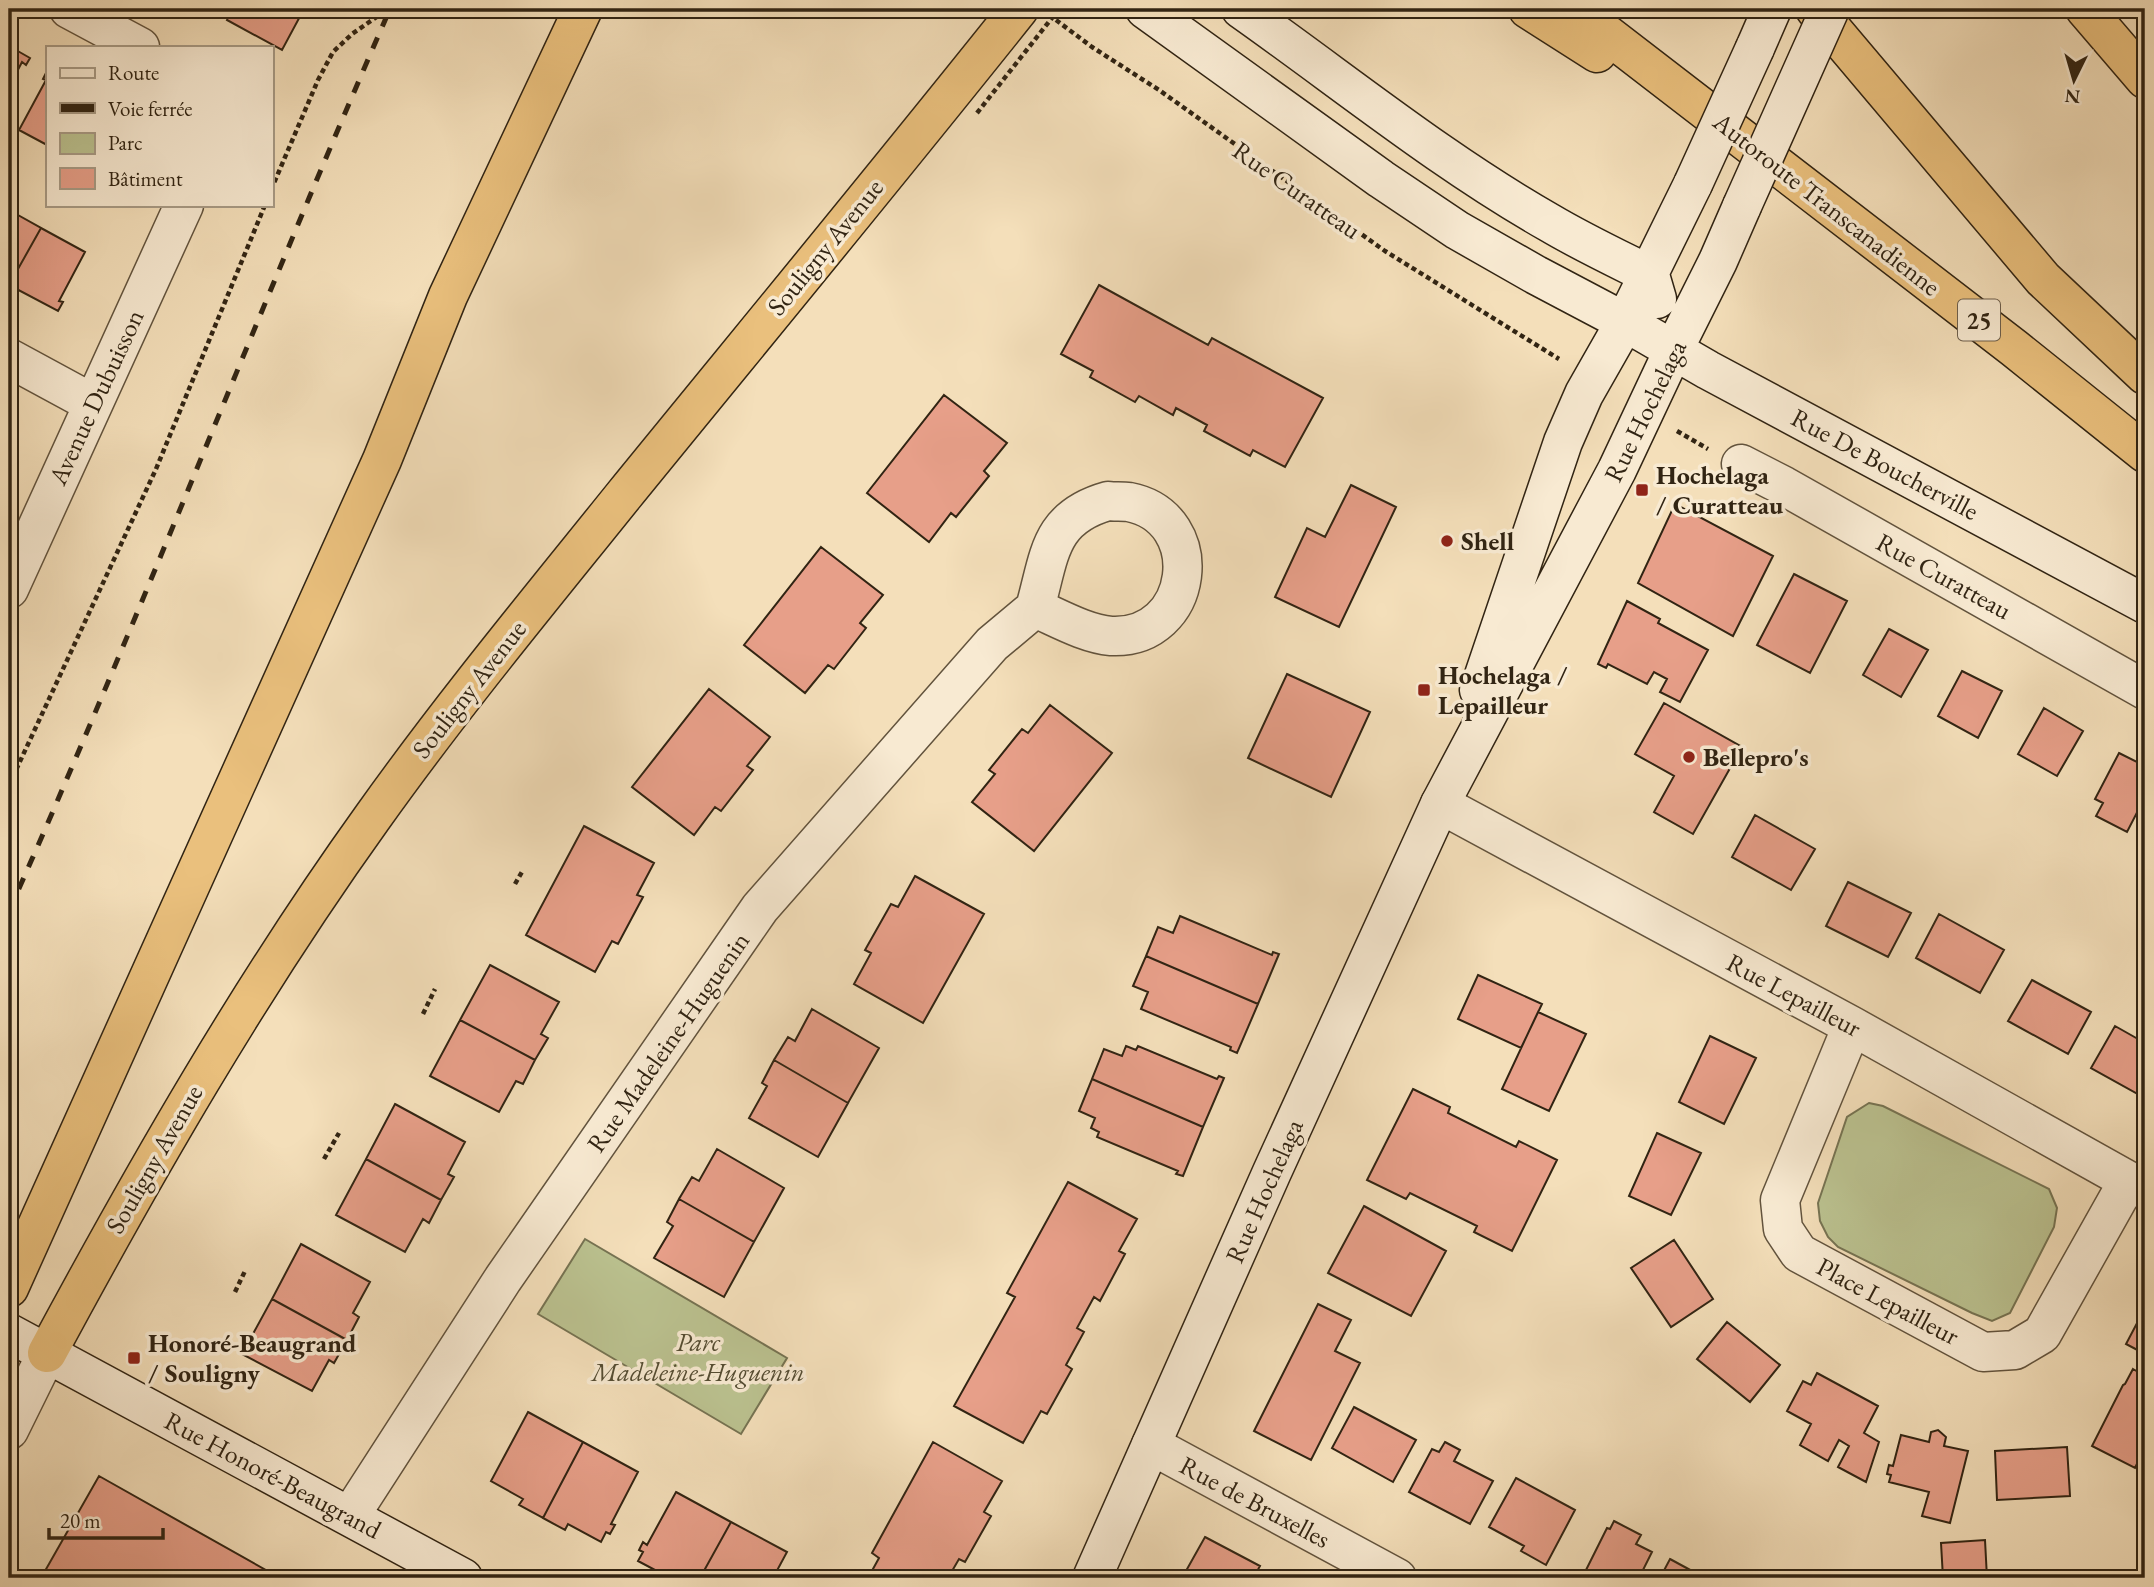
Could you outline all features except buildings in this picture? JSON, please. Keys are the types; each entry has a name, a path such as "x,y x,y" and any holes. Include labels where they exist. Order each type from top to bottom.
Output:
{"highway":[{"path":"9,1288 382,460 448,296 583,9"},
{"name":"Souligny Avenue","path":"47,1353 122,1213 200,1079 288,939 370,819 486,665 966,109 1019,9"},
{"path":"1528,9 1809,191"},
{"name":"Autoroute Transcanadienne","path":"1574,9 2014,348 2145,453"},
{"path":"1815,9 2043,279 2145,375"},
{"path":"2085,9 2145,79"}],"main road":[{"path":"69,9 138,46"},
{"path":"1144,9 1381,179 1457,230 1625,322"},
{"path":"1241,9 1366,101 1491,186 1549,223 1650,275 1673,351"},
{"name":"Rue Hochelaga","path":"1440,804 1563,442 1584,394 1650,275 1772,9"},
{"name":"Rue Hochelaga","path":"1092,1578 1283,1147 1440,804 1617,470 1718,261 1830,9"},
{"name":"Avenue Dubuisson","path":"9,589 184,206"},
{"name":"Rue De Boucherville","path":"1625,322 1673,351 2145,604"},
{"path":"9,358 92,403"},
{"name":"Rue Curatteau","path":"1741,464 2145,690"},
{"name":"Rue Madeleine-Huguenin","path":"351,1516 503,1279 760,908 992,644 1035,608"},
{"name":"Rue Lepailleur","path":"1440,804 1852,1026 2137,1186"},
{"name":"Place Lepailleur","path":"1852,1026 1780,1200 1783,1229 1799,1253 1983,1352 2015,1350 2042,1334 2137,1186"},
{"name":"Rue Honoré-Beaugrand","path":"9,1333 463,1578"},
{"name":"Souligny Avenue","path":"9,1430 47,1353"},
{"name":"Rue de Bruxelles","path":"1151,1445 1397,1578"}],"path":[{"path":"273,185 318,80 333,52 352,34 388,9"},
{"name":"Rue Curatteau","path":"1042,9 1092,47 1159,90 1384,251 1560,359"},
{"path":"966,109 1059,9"},
{"path":"9,785 156,469 265,206"},
{"path":"1681,433 1703,447"},
{"path":"515,884 523,870"},
{"path":"423,1014 436,989"},
{"path":"324,1159 339,1133"},
{"path":"235,1292 245,1271"}],"green space":[{"path":"1869,1103 1883,1106 2049,1189 2057,1208 2054,1227 2010,1313 1992,1321 1972,1313 1838,1247 1828,1237 1820,1221 1818,1203 1847,1117"},
{"name":"Parc Madeleine-Huguenin","path":"585,1239 787,1358 741,1434 538,1314"}],"railway":[{"path":"9,911 390,9"}],"place":[{"name":"Hochelaga / Curatteau","path":"1642,490"},
{"name":"Shell","path":"1447,541"},
{"name":"Hochelaga / Lepailleur","path":"1424,690"},
{"name":"Bellepro's","path":"1689,757"},
{"name":"Honoré-Beaugrand / Souligny","path":"134,1358"}]}
